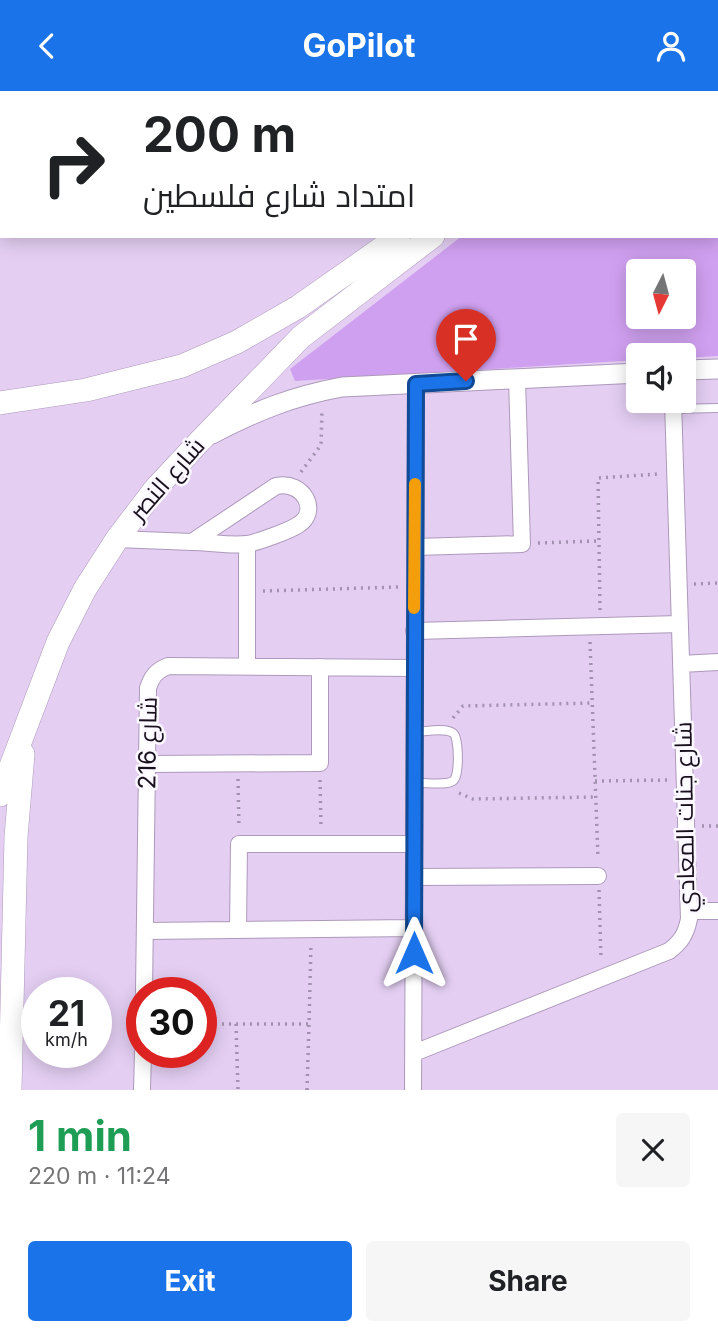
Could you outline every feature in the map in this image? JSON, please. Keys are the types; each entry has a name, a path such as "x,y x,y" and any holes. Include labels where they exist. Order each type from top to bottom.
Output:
{"main road":[{"path":"0,403 86,390 182,366 237,342 298,307 396,238"},
{"name":"شارع النصر","path":"0,795 58,642 85,589 117,539 155,489 301,337 430,238"},
{"path":"10,1090 16,837 24,729"}],"street":[{"path":"696,370 718,369"},
{"path":"198,442 271,405 342,387 626,374"},
{"path":"415,547 522,544 517,379"},
{"path":"413,1090 416,384"},
{"name":"شارع جنات المعادي","path":"414,1053 669,951 679,943 686,932 689,912 673,413"},
{"path":"117,539 192,542 247,544 299,525 304,520 306,499 291,485 284,484 270,489 192,542"},
{"path":"247,544 247,666"},
{"path":"414,631 680,624"},
{"path":"681,664 718,662"},
{"name":"شارع 216","path":"144,977 148,688 158,670 168,666 414,668"},
{"path":"147,764 320,764 320,667"},
{"path":"239,930 239,844 413,844"},
{"path":"414,877 598,876"},
{"path":"689,912 718,911"},
{"path":"145,931 413,928"},
{"path":"142,1090 143,1068"}],"lane":[{"path":"696,407 718,408"},
{"path":"414,732 450,731 457,738 458,774 455,780 449,782 414,783"}],"path":[{"path":"291,485 321,445 321,391"},
{"path":"602,977 592,703 598,478 675,473"},
{"path":"522,544 598,541"},
{"path":"678,585 718,583"},
{"path":"247,592 415,587"},
{"path":"450,731 456,713 463,706 592,703"},
{"path":"239,764 239,844"},
{"path":"320,764 321,844"},
{"path":"595,781 685,780"},
{"path":"449,782 463,796 473,799 595,797"},
{"path":"307,1090 312,929"},
{"path":"217,1024 309,1024"},
{"path":"236,1024 238,1090"}],"shaded area":[{"path":"459,238 718,238 718,356 696,357 696,343 626,343 626,361 295,381 290,369"}],"slow traffic":[{"path":"414,608 415,484"}],"route":[{"path":"414,953 416,384 466,381"}]}
